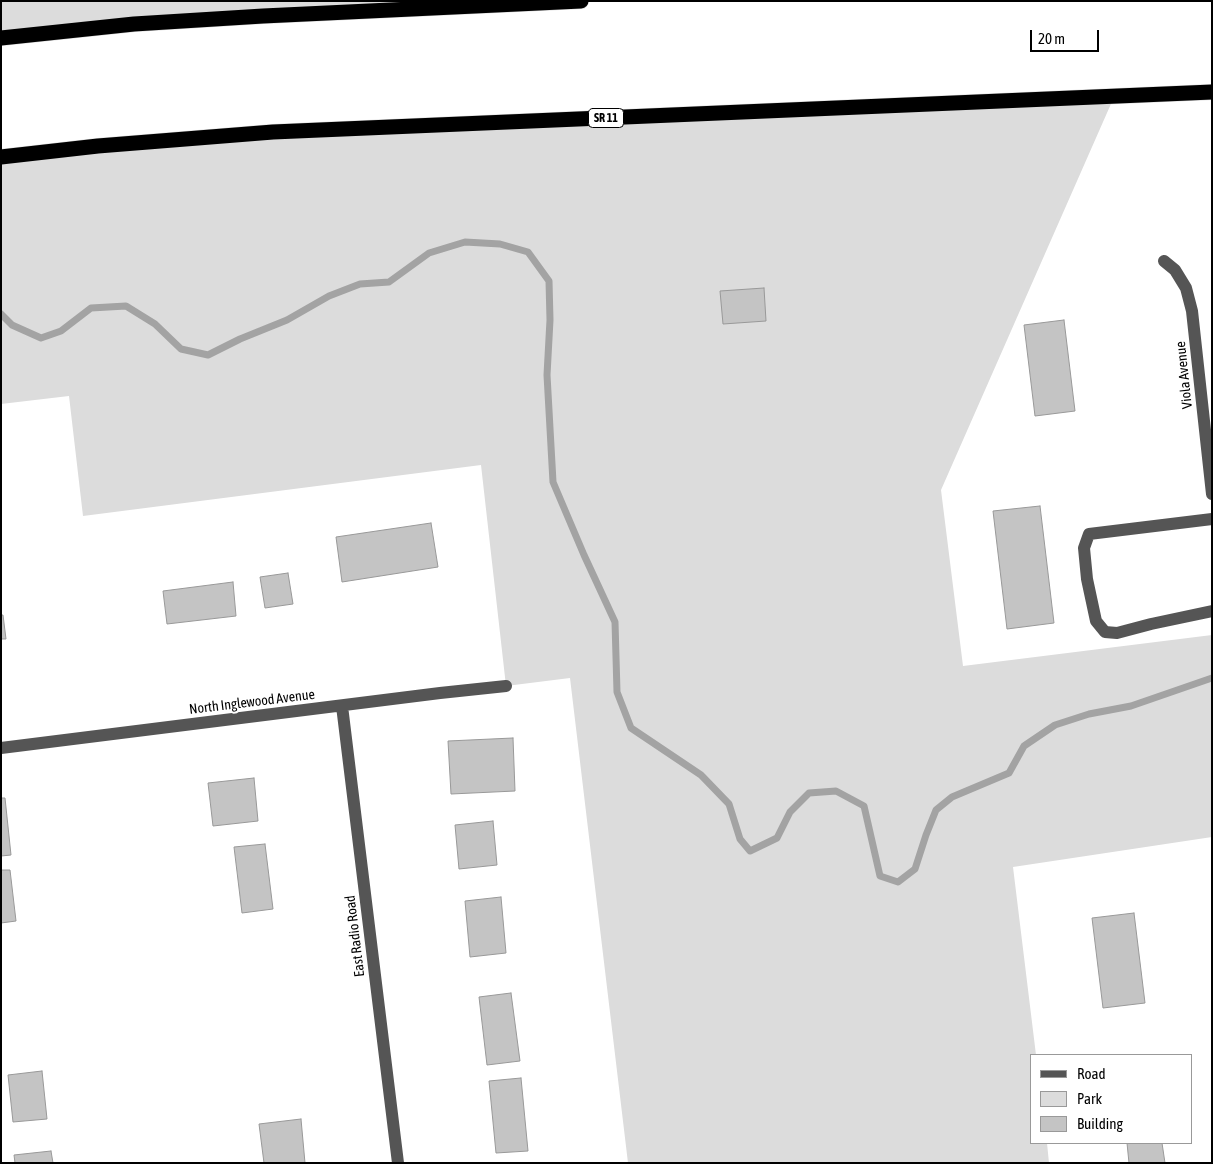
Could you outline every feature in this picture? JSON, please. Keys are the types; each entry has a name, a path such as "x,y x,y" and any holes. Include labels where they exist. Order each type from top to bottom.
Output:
{"highway":[{"path":"1,38 134,24 581,1"},
{"name":"SR 11","path":"1,157 98,146 273,132 1212,92"}],"street":[{"name":"Viola Avenue","path":"1164,261 1175,270 1186,288 1192,311 1212,494"},
{"path":"1212,519 1089,534 1084,548 1087,579 1096,621 1105,632 1117,633 1212,611"},
{"name":"North Inglewood Avenue","path":"1,748 506,686"},
{"name":"East Radio Road","path":"342,706 398,1163"}],"green space":[{"path":"1,1 581,1 1,38"},
{"path":"1114,97 941,490 963,666 1212,635 1212,837 1013,867 1036,1054 1030,1054 1030,1144 1047,1144 1049,1163 628,1163 570,678 506,686 481,465 83,516 69,396 1,404 1,157 98,146"}],"building":[{"path":"764,288 766,321 723,324 720,291"},
{"path":"1064,320 1075,411 1035,416 1024,325"},
{"path":"1040,506 1054,623 1007,629 993,511"},
{"path":"431,523 438,567 342,582 336,537"},
{"path":"288,573 293,604 265,608 260,577"},
{"path":"233,582 236,616 167,624 163,591"},
{"path":"1,615 3,615 6,639 1,639"},
{"path":"513,738 515,791 451,794 448,741"},
{"path":"254,778 258,821 213,826 208,783"},
{"path":"1,798 5,798 11,855 1,856"},
{"path":"493,821 497,865 459,869 455,825"},
{"path":"265,844 273,909 242,913 234,847"},
{"path":"1,870 10,870 16,921 1,923"},
{"path":"501,897 506,953 470,957 465,901"},
{"path":"1134,913 1145,1003 1103,1008 1092,918"},
{"path":"511,993 520,1061 487,1065 479,997"},
{"path":"42,1071 47,1119 13,1122 8,1075"},
{"path":"521,1078 528,1151 496,1153 489,1081"},
{"path":"301,1119 305,1163 264,1163 259,1124"},
{"path":"1127,1144 1162,1144 1165,1163 1129,1163"},
{"path":"51,1151 53,1163 15,1163 14,1155"}],"waterway":[{"path":"1,314 12,325 41,338 61,331 91,308 126,306 155,324 181,349 208,355 240,339 287,320 329,296 360,284 389,282 429,253 465,242 500,244 528,252 549,281 550,320 547,375 553,482 615,622 617,692 631,728 701,775 729,804 740,839 750,851 777,838 790,812 809,793 836,791 864,806 880,876 898,882 915,869 936,810 952,797 1009,773 1024,746 1055,725 1089,714 1131,706 1212,678"}]}
